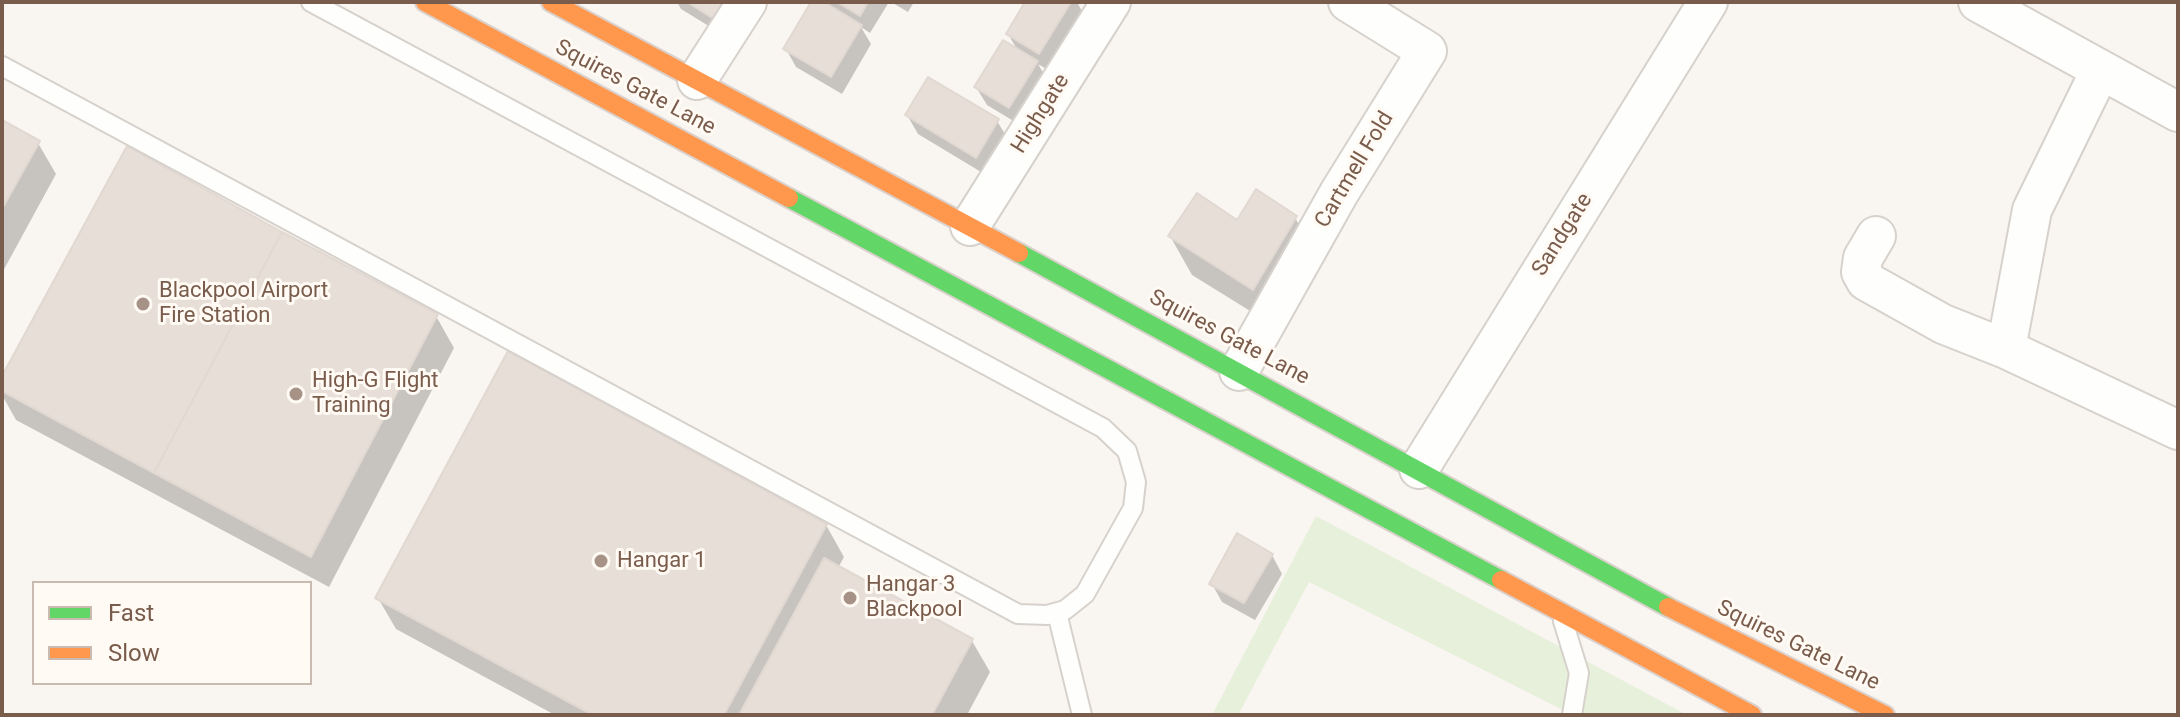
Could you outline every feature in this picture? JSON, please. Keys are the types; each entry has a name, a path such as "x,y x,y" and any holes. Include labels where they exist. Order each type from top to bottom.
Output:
{"main road":[{"name":"Squires Gate Lane","path":"425,2 1752,715"},
{"name":"Squires Gate Lane","path":"551,2 1239,371 1701,625 1805,673 1885,715"},
{"path":"1701,625 1826,707"}],"street":[{"path":"697,80 747,2"},
{"name":"Highgate","path":"970,226 1111,2"},
{"name":"Cartmell Fold","path":"1239,371 1339,193 1427,51 1348,2"},
{"name":"Sandgate","path":"1419,469 1708,2"},
{"path":"1978,2 2178,112"},
{"path":"2006,349 2032,210 2100,71"},
{"path":"1876,236 1863,258 1861,272 1866,281 1943,324 2006,349 2178,430"}],"lane":[{"path":"2,66 1018,614 1057,613 1085,594 1133,508 1136,482 1127,451 1103,428 311,2"},
{"path":"1560,610 1579,673 1572,715"},
{"path":"1057,613 1082,715"}],"green space":[{"path":"1316,516 1687,715 1573,715 1309,582 1238,715 1212,715"}],"building":[{"path":"687,2 725,2 714,19"},
{"path":"811,2 824,2 862,25 831,77 783,49"},
{"path":"837,2 868,2 860,16"},
{"path":"1025,2 1071,2 1039,54 1006,34"},
{"path":"1003,40 1038,61 1009,108 974,87"},
{"path":"928,77 999,119 976,158 905,115"},
{"path":"2,120 40,141 2,209"},
{"name":"Blackpool Airport Fire Station","path":"127,146 282,232 154,473 2,391 2,376"},
{"path":"1256,189 1297,216 1253,290 1168,236 1197,193 1237,220"},
{"name":"High-G Flight Training","path":"282,232 438,314 311,557 154,473"},
{"name":"Hangar 1","path":"508,351 827,524 724,715 593,715 375,598"},
{"path":"1237,533 1273,554 1244,603 1209,584"},
{"name":"Hangar 3 Blackpool","path":"824,558 973,639 932,715 739,715"}],"traffic: fast":[{"path":"789,198 1501,580"},
{"path":"1019,253 1668,607"}],"traffic: slow":[{"path":"425,2 789,198"},
{"path":"551,2 1019,253"},
{"path":"1501,580 1752,715"},
{"path":"1668,607 1885,715"}],"place":[{"name":"Blackpool Airport Fire Station","path":"143,304"},
{"name":"High-G Flight Training","path":"296,394"},
{"name":"Hangar 1","path":"601,561"},
{"name":"Hangar 3 Blackpool","path":"850,598"}]}
